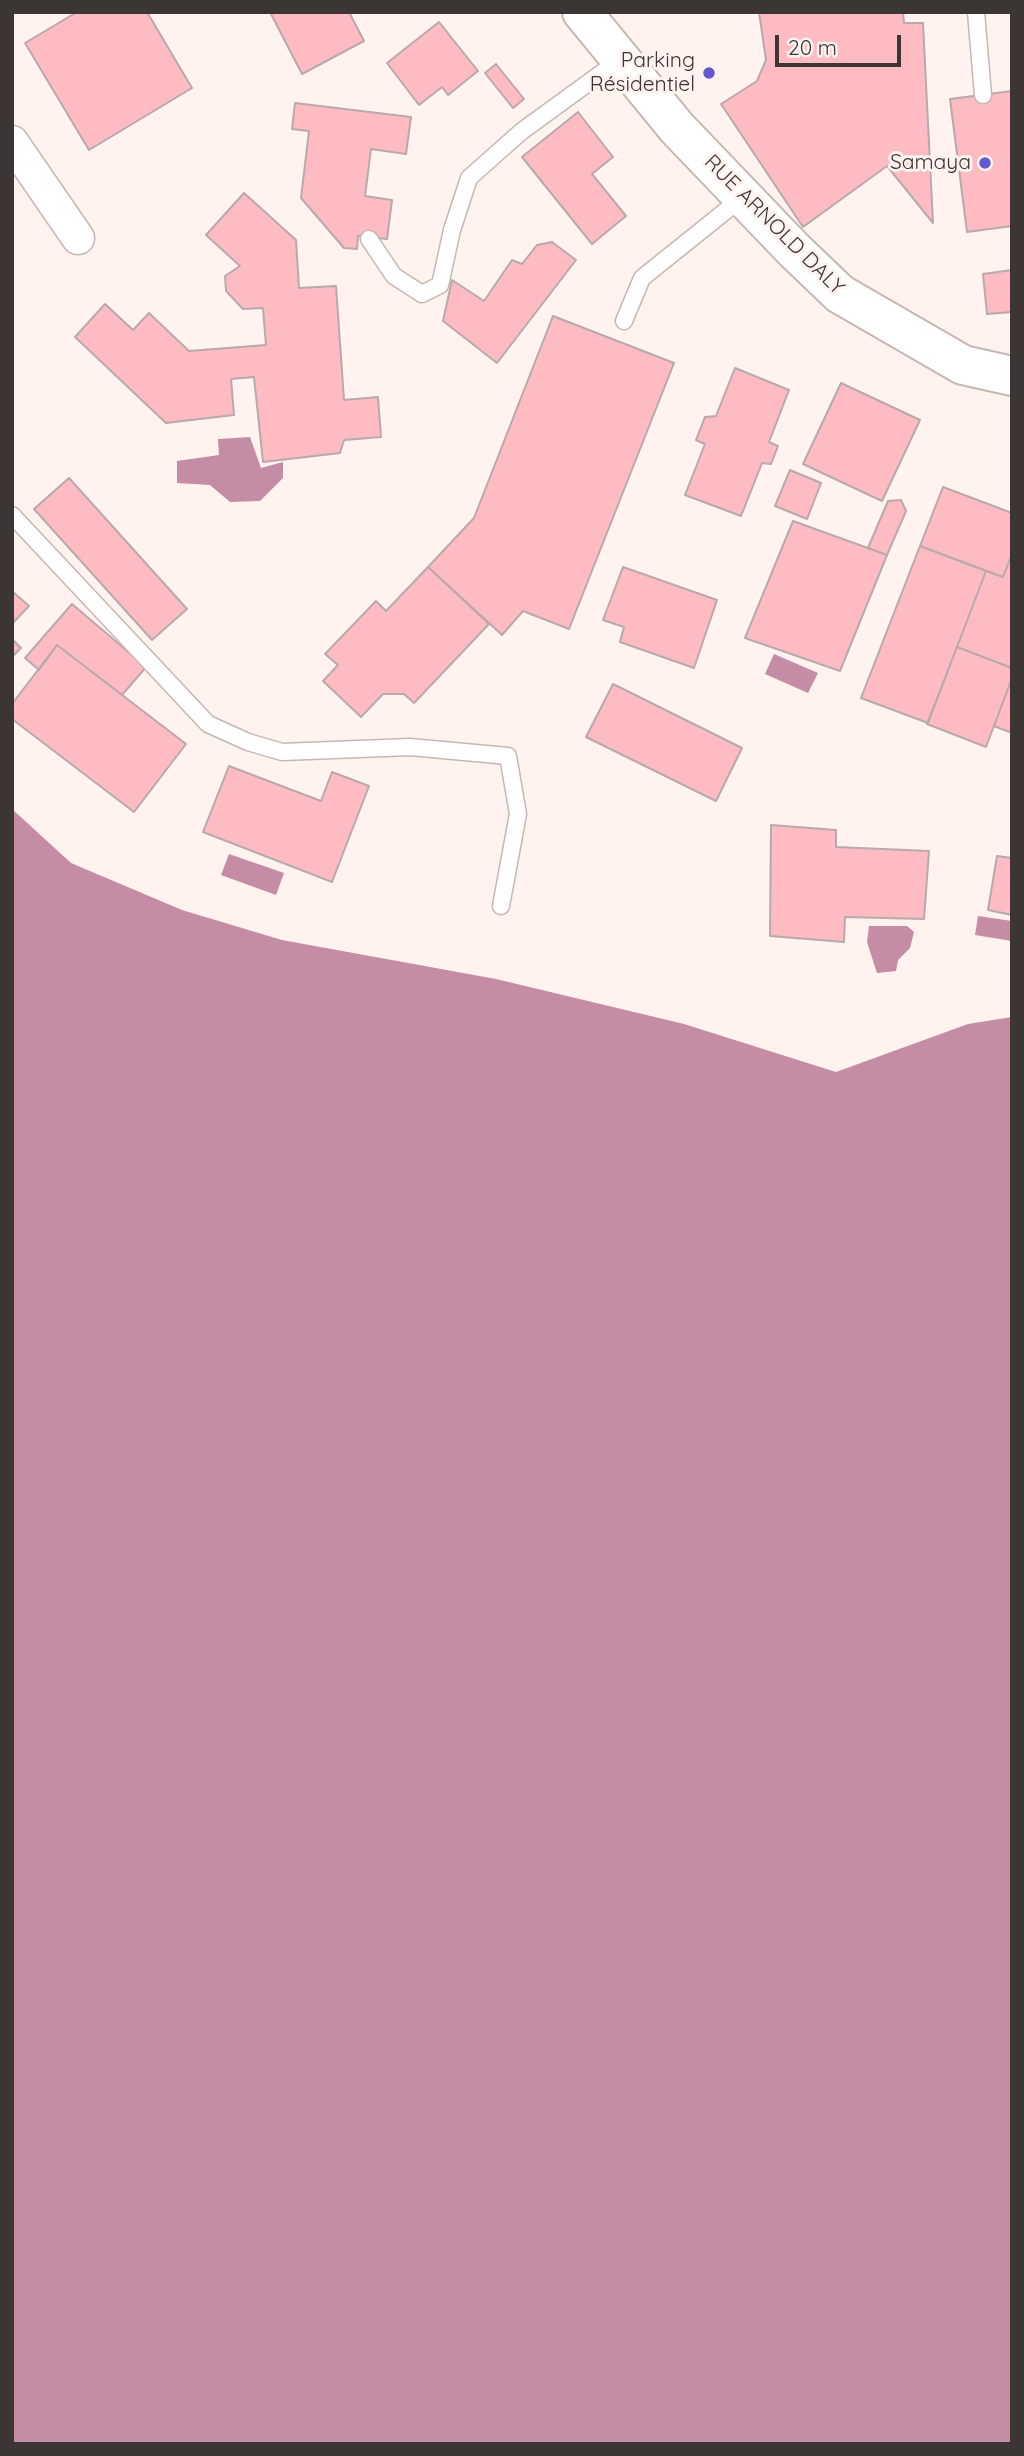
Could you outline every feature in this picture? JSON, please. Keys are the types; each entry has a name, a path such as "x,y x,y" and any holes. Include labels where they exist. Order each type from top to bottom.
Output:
{"street":[{"name":"RUE ARNOLD DALY","path":"582,12 677,128 840,294 963,365 1012,376"},
{"path":"12,142 78,238"}],"lane":[{"path":"976,12 983,95"},
{"path":"369,239 394,276 422,294 440,285 452,230 469,178 522,131 621,59"},
{"path":"624,321 642,278 743,197"},
{"path":"12,515 208,724 248,742 282,752 410,747 508,756 518,814 501,906"}],"shaded area":[{"path":"250,437 261,468 283,462 283,478 260,501 230,502 210,485 177,483 177,461 219,455 218,439"},
{"path":"774,654 818,673 808,693 765,674"},
{"path":"12,809 71,863 182,910 282,940 496,979 684,1024 836,1072 968,1024 1012,1017 1012,2444 12,2444"},
{"path":"229,854 284,873 276,895 221,875"},
{"path":"978,916 1012,921 1012,941 975,935"},
{"path":"869,926 907,926 914,932 910,948 898,960 896,971 877,973 867,942"}],"building":[{"path":"77,12 147,12 192,88 89,150 25,43"},
{"path":"270,12 349,12 364,41 302,74"},
{"path":"759,12 903,12 904,23 923,23 933,223 887,166 803,227 721,104 757,81 766,60"},
{"path":"439,22 478,71 448,95 442,87 419,105 387,63"},
{"path":"496,64 524,99 513,108 485,73"},
{"name":"Samaya","path":"1012,91 1012,226 967,232 950,99"},
{"path":"295,103 411,117 406,154 371,149 365,196 392,200 387,239 358,236 357,249 344,248 301,198 309,131 292,129"},
{"path":"578,112 613,157 592,174 626,216 592,244 522,157"},
{"path":"244,193 296,240 299,288 336,286 344,400 378,397 381,437 344,440 340,453 263,462 254,377 231,379 234,415 166,423 75,337 105,304 133,330 149,313 189,351 266,345 263,308 243,309 226,291 225,276 240,266 206,235"},
{"path":"552,242 576,260 497,363 443,321 452,280 484,301 512,260 522,264 537,245"},
{"path":"1012,270 1012,312 987,314 983,274"},
{"path":"553,316 674,363 569,629 523,611 502,635 428,567 474,518"},
{"path":"735,368 789,390 769,442 778,446 771,464 762,463 741,516 685,495 705,444 696,440 705,417 716,416"},
{"path":"841,383 920,420 882,501 803,464"},
{"path":"790,470 821,483 807,519 775,506"},
{"path":"69,478 187,609 152,640 34,509"},
{"path":"943,487 1012,513 1012,554 1003,577 920,546"},
{"path":"901,500 906,511 887,555 868,548 888,501"},
{"path":"793,521 887,555 840,671 745,638"},
{"path":"920,546 986,571 928,723 861,698"},
{"path":"1012,554 1012,668 957,647 986,571 1003,577"},
{"path":"428,567 489,624 414,703 404,694 383,694 361,717 323,681 338,665 325,654 376,601 386,611"},
{"path":"623,567 717,600 694,668 620,642 624,627 603,620"},
{"path":"12,591 29,606 12,624"},
{"path":"72,604 146,667 122,695 57,645 39,670 25,658"},
{"path":"12,639 21,648 12,657"},
{"path":"57,645 186,744 134,812 12,719 12,704"},
{"path":"957,647 1012,668 1012,678 986,747 927,724"},
{"path":"1012,678 1012,733 994,726"},
{"path":"613,684 742,748 716,801 586,737"},
{"path":"229,766 321,801 332,772 369,786 332,882 203,832"},
{"path":"771,825 836,830 836,847 929,851 924,919 845,917 844,942 770,936"},
{"path":"997,856 1012,858 1012,915 988,910"}],"place":[{"name":"Parking Résidentiel","path":"709,73"},
{"name":"Samaya","path":"985,163"}]}
